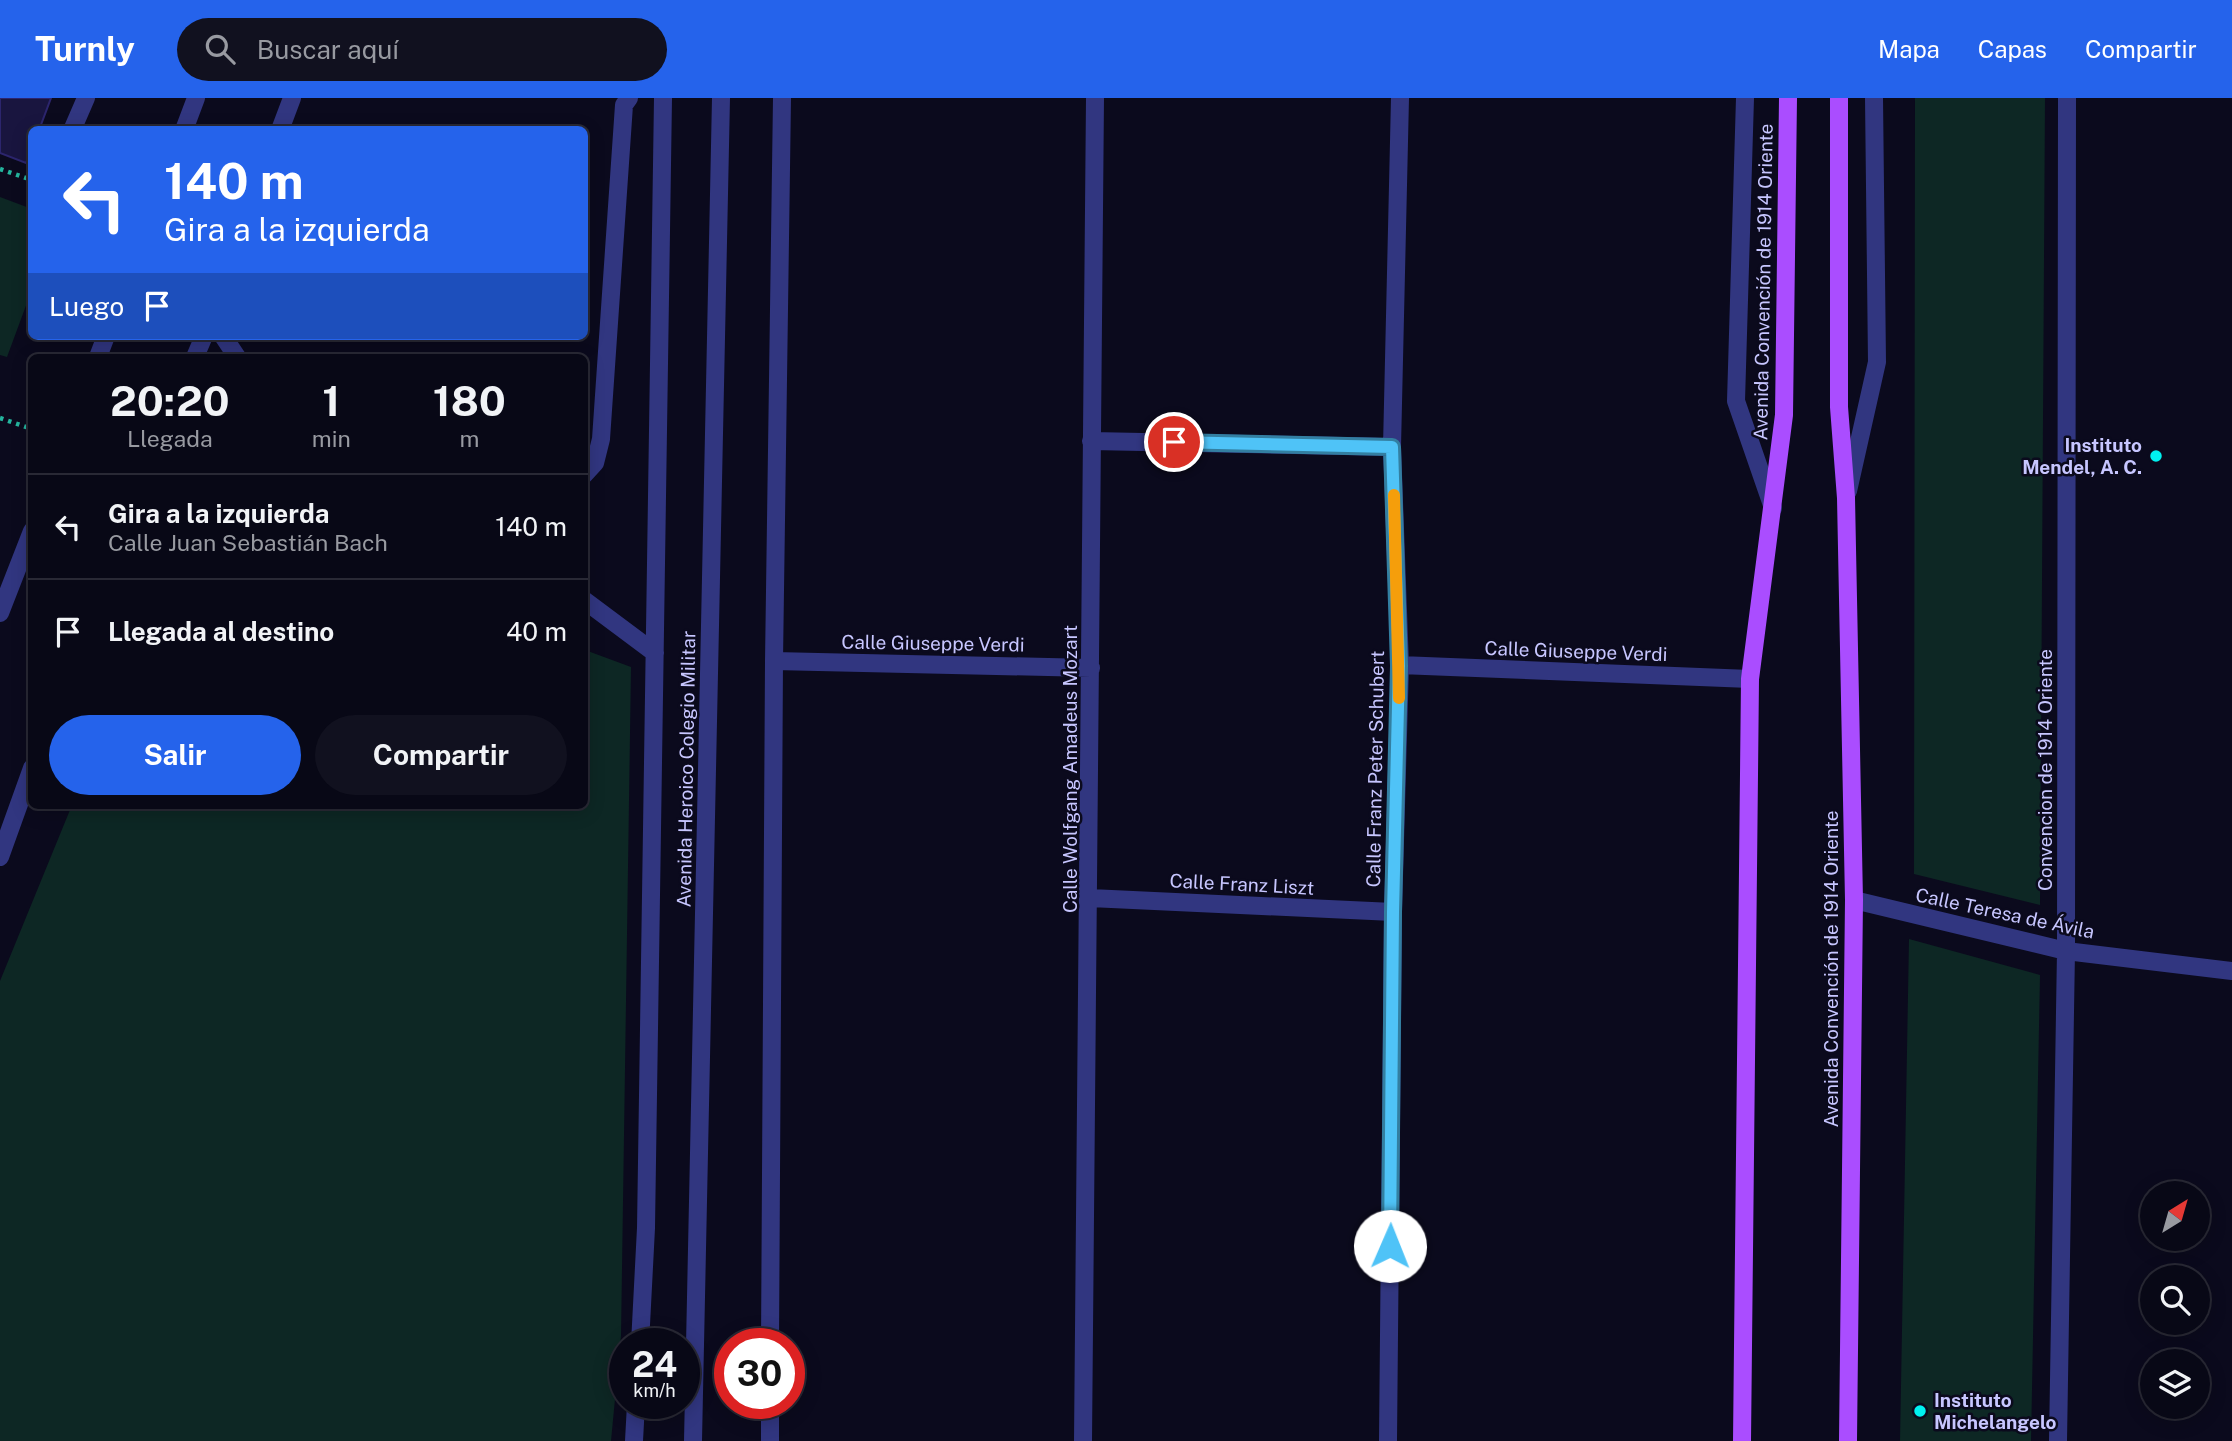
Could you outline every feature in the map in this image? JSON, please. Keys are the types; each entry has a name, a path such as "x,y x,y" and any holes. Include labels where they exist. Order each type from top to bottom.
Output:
{"main road":[{"name":"Avenida Convención de 1914 Oriente","path":"1742,1441 1750,679 1784,415 1788,98"},
{"name":"Avenida Convención de 1914 Oriente","path":"1839,98 1839,407 1846,498 1854,900 1848,1441"}],"street":[{"path":"74,126 86,98"},
{"path":"186,126 196,98"},
{"path":"282,126 292,98"},
{"path":"588,471 595,463 601,439 624,106 629,98"},
{"name":"Avenida Heroico Colegio Militar","path":"641,1328 647,1214 663,98"},
{"name":"Avenida Heroico Colegio Militar","path":"693,1441 721,98"},
{"path":"770,1328 774,661 782,98"},
{"name":"Calle Wolfgang Amadeus Mozart","path":"1083,1441 1090,898 1095,98"},
{"name":"Calle Franz Peter Schubert","path":"1388,1441 1393,912 1399,666 1392,447 1400,98"},
{"name":"Avenida Convención de 1914 Oriente","path":"1745,98 1736,401 1773,508"},
{"name":"Avenida Convención de 1914 Oriente","path":"1846,498 1877,362 1874,98"},
{"name":"Convencion de 1914 Oriente","path":"2058,1441 2066,951 2067,98"},
{"path":"1091,441 1392,447"},
{"path":"0,613 28,541"},
{"path":"588,603 655,653"},
{"name":"Calle Giuseppe Verdi","path":"774,661 1091,668"},
{"name":"Calle Giuseppe Verdi","path":"1399,666 1750,679"},
{"path":"0,857 4,838 28,778"},
{"name":"Calle Franz Liszt","path":"1090,898 1393,912"},
{"name":"Calle Teresa de Ávila","path":"1854,900 2066,951 2232,971"},
{"path":"634,1441 635,1419"},
{"path":"770,1419 770,1441"}],"path":[{"path":"0,169 28,179"},
{"path":"0,418 28,428"}],"green space":[{"path":"1915,98 2045,98 2040,905 1914,874"},
{"path":"0,197 28,208 28,300 7,357 0,355"},
{"path":"588,651 631,667 621,1328 609,1328 609,1419 613,1419 611,1441 0,1441 0,981 70,809 588,809"},
{"path":"1909,939 2040,975 2031,1441 1900,1441"}],"building":[{"path":"0,98 51,98 40,126 28,126 26,163 0,153"}],"slow traffic":[{"path":"1394,495 1399,698"}],"place":[{"name":"Instituto Mendel, A. C.","path":"2156,456"},
{"name":"Instituto Michelangelo","path":"1920,1411"}],"route":[{"path":"1174,442 1392,447 1399,666 1393,912 1390,1246"}]}
